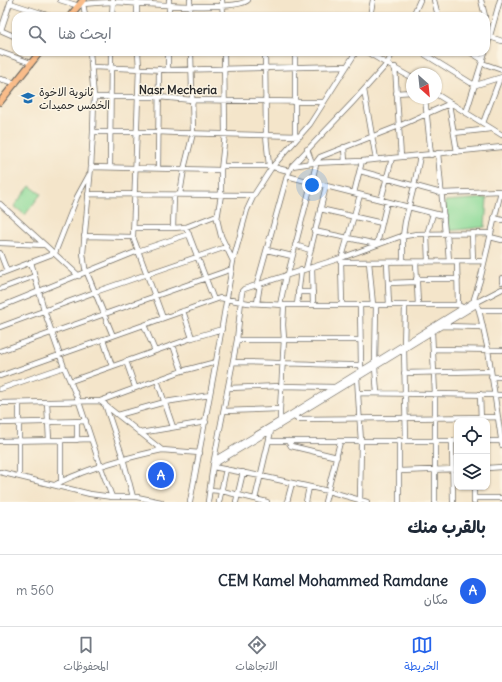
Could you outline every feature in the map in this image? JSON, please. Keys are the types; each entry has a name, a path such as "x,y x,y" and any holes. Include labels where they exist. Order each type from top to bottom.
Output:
{"main road":[{"path":"73,12 82,2"},
{"path":"0,102 37,56"}],"street":[{"path":"63,0 82,2 113,1 169,3 190,6 222,3 243,4 248,0"},
{"path":"190,0 190,12"},
{"path":"371,12 373,0"},
{"path":"415,12 420,0"},
{"path":"434,0 437,12"},
{"path":"481,0 485,12"},
{"path":"12,35 0,30 11,1 40,12"},
{"path":"112,12 113,1"},
{"path":"500,1 490,37 502,41"},
{"path":"82,2 84,12"},
{"path":"136,2 137,12"},
{"path":"490,16 496,15"},
{"path":"0,52 31,63"},
{"path":"91,56 94,97 93,132 83,253 84,265 112,336"},
{"path":"110,167 109,131 111,56"},
{"path":"138,56 134,236 138,251 163,318"},
{"path":"168,56 168,70"},
{"path":"180,194 184,169 193,133 191,56"},
{"path":"224,56 225,134 221,195 217,215 219,228 233,261"},
{"path":"265,56 266,135 270,166"},
{"path":"295,56 297,136"},
{"path":"190,502 206,422 233,261 243,220 254,195 270,166 313,120 353,56"},
{"path":"373,56 406,74"},
{"path":"257,303 258,284 287,176 291,168 307,149 364,90 387,64 391,56"},
{"path":"427,56 476,85 501,77"},
{"path":"476,56 502,70"},
{"path":"466,113 484,56"},
{"path":"92,67 168,70 347,66"},
{"path":"395,67 401,157"},
{"path":"158,168 159,69"},
{"path":"483,123 501,77"},
{"path":"0,79 16,83"},
{"path":"364,90 376,159"},
{"path":"396,93 406,92"},
{"path":"94,97 159,97 192,100 324,102"},
{"path":"442,98 502,135"},
{"path":"280,423 284,339 282,305 287,275 312,183 315,163 323,155 399,126 450,103"},
{"path":"450,103 456,152"},
{"path":"425,104 431,155"},
{"path":"454,133 491,129"},
{"path":"93,132 109,131 297,136"},
{"path":"344,146 345,162"},
{"path":"91,167 184,169 270,166 291,168 315,163 362,161 502,147"},
{"path":"307,149 315,163"},
{"path":"438,154 449,261"},
{"path":"403,262 403,236 405,222 420,156"},
{"path":"381,200 392,158"},
{"path":"354,194 362,161"},
{"path":"360,171 442,194 502,191 484,261 477,304 488,350 502,442 490,441"},
{"path":"0,274 55,253 77,197 90,174"},
{"path":"287,176 444,216"},
{"path":"297,305 298,292 326,186"},
{"path":"88,194 254,195"},
{"path":"173,228 174,195"},
{"path":"342,305 341,259 360,195"},
{"path":"377,244 387,202"},
{"path":"0,204 79,276"},
{"path":"320,209 382,223"},
{"path":"428,262 427,234 433,214"},
{"path":"134,228 186,227 217,215"},
{"path":"494,218 502,220"},
{"path":"186,227 214,300"},
{"path":"314,231 377,244"},
{"path":"472,233 473,261"},
{"path":"208,502 213,464 237,340 241,302 244,289 341,259 377,244 403,236 472,233 490,235 502,240"},
{"path":"0,307 138,251 189,234"},
{"path":"84,236 134,236"},
{"path":"0,243 45,245"},
{"path":"295,245 310,250"},
{"path":"0,327 147,273 226,247"},
{"path":"267,250 292,256"},
{"path":"0,253 7,271"},
{"path":"341,259 369,262 484,261"},
{"path":"457,261 458,305"},
{"path":"31,262 44,310 64,367 71,381 86,421 112,497"},
{"path":"369,262 374,305 377,394"},
{"path":"387,262 389,305"},
{"path":"416,262 418,305"},
{"path":"312,267 313,305"},
{"path":"0,351 232,269"},
{"path":"0,289 35,276"},
{"path":"388,283 417,280 458,279"},
{"path":"213,464 361,371 502,289"},
{"path":"298,292 312,292"},
{"path":"0,376 223,298 241,302 282,305 458,305 466,309"},
{"path":"477,304 502,310"},
{"path":"360,305 361,371"},
{"path":"405,305 404,373 406,441"},
{"path":"404,347 442,326 466,309"},
{"path":"183,311 192,338"},
{"path":"144,325 155,351"},
{"path":"442,326 483,327"},
{"path":"71,381 192,338 222,329"},
{"path":"432,332 435,394 435,502"},
{"path":"103,339 112,366"},
{"path":"237,340 360,340"},
{"path":"173,345 182,371"},
{"path":"433,349 502,350"},
{"path":"126,361 135,388"},
{"path":"0,403 100,401 182,371 216,362"},
{"path":"233,362 315,365 361,364"},
{"path":"213,464 271,431 280,423 294,417 375,364"},
{"path":"0,389 64,367"},
{"path":"404,373 491,371"},
{"path":"357,377 361,442 360,501"},
{"path":"491,377 502,377"},
{"path":"157,380 173,427"},
{"path":"228,388 342,386"},
{"path":"358,393 502,395"},
{"path":"480,394 481,418"},
{"path":"118,415 165,402 210,395"},
{"path":"100,401 162,450"},
{"path":"47,402 49,440"},
{"path":"19,403 19,476"},
{"path":"105,404 123,458 133,497"},
{"path":"224,411 280,409"},
{"path":"484,418 502,412"},
{"path":"294,417 297,419 454,418"},
{"path":"77,421 78,440"},
{"path":"0,423 86,421"},
{"path":"140,433 206,422"},
{"path":"254,499 261,476 271,431"},
{"path":"0,441 91,439"},
{"path":"61,440 61,481"},
{"path":"398,502 399,440"},
{"path":"269,441 454,441"},
{"path":"288,441 291,446 337,458"},
{"path":"326,502 340,442"},
{"path":"55,485 61,481 100,465 123,458 162,450 200,453"},
{"path":"213,464 226,469 328,491 367,502"},
{"path":"490,468 502,467"},
{"path":"219,502 226,469"},
{"path":"399,471 454,469 453,502"},
{"path":"0,472 90,494 112,497 133,497 161,502"},
{"path":"236,502 243,472"},
{"path":"287,502 292,483"},
{"path":"306,502 309,487"},
{"path":"210,490 222,491 268,502"},
{"path":"474,500 502,498"}],"green space":[{"path":"30,186 41,194 25,215 14,206"},
{"path":"487,198 485,227 447,231 445,201"}],"place":[{"name":"ثانوية الاخوة الخمس حميدات","path":"28,98"},
{"name":"CEM Kamel Mohammed Ramdane","path":"161,475"}],"district":[{"name":"Nasr Mecheria","path":"178,90"}]}
